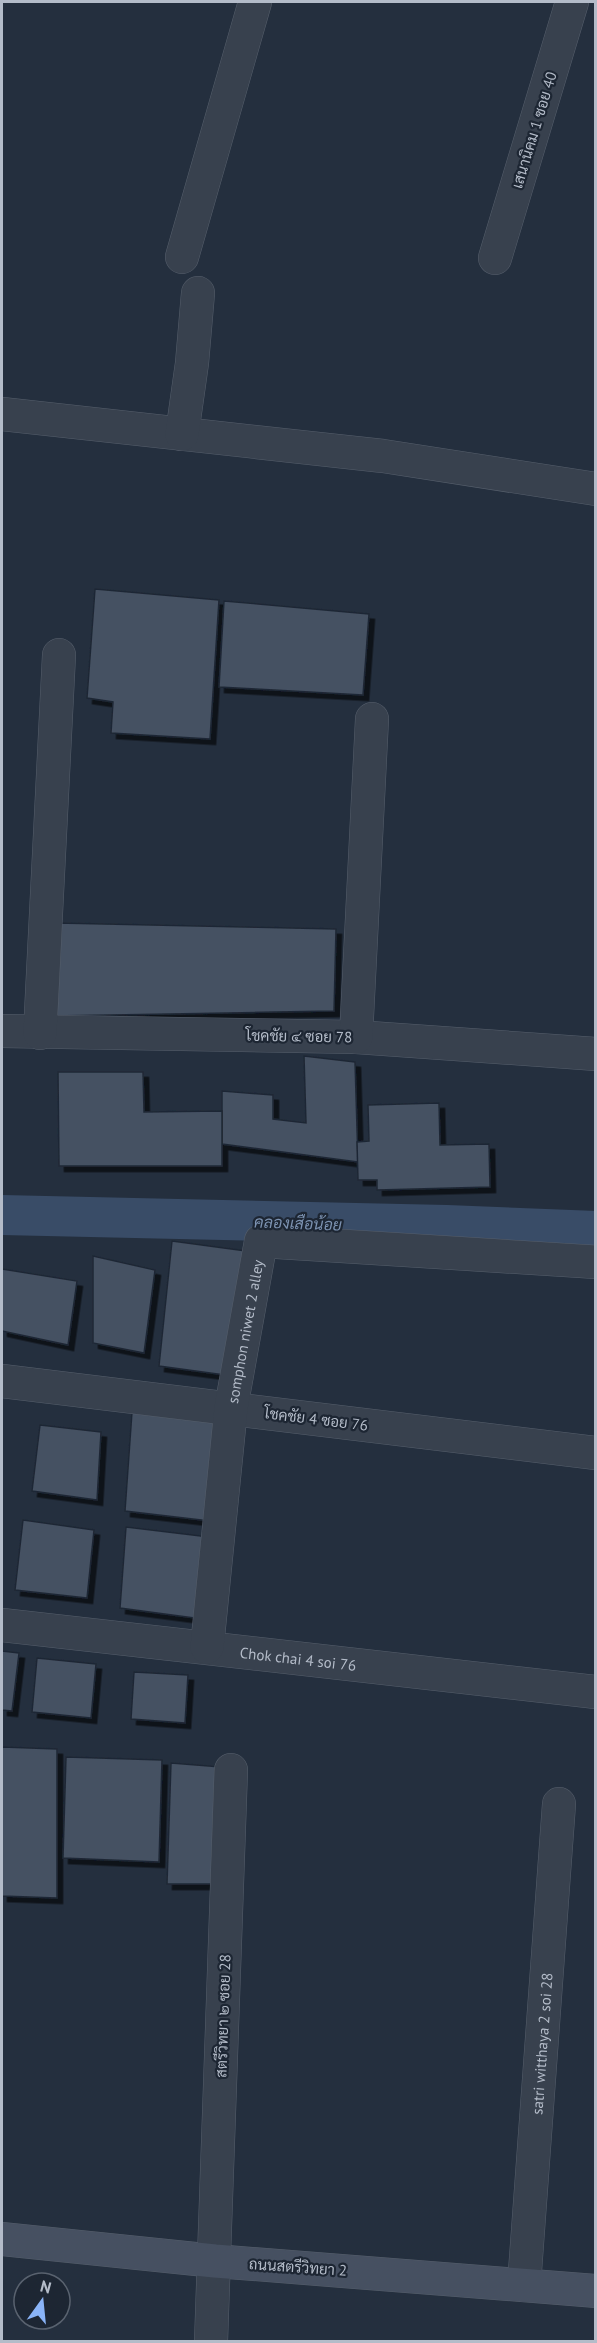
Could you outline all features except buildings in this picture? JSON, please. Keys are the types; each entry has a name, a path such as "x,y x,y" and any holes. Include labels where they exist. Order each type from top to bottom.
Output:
{"street":[{"path":"182,257 255,2"},
{"name":"เสนานิคม 1 ซอย 40","path":"495,258 572,2"},
{"path":"182,434 192,363 198,293"},
{"path":"2,414 383,456 596,489"},
{"path":"40,1033 59,655"},
{"path":"356,1036 372,719"},
{"name":"โชคชัย ๔ ซอย 78","path":"2,1031 356,1036 596,1054"},
{"name":"somphon niwet 2 alley","path":"207,1647 231,1408 261,1240 596,1262"},
{"name":"โชคชัย 4 ซอย 76","path":"2,1381 596,1453"},
{"name":"Chok chai 4 soi 76","path":"2,1626 596,1692"},
{"name":"สตรีวิทยา ๒ ซอย 28","path":"211,2342 231,1770"},
{"name":"satri witthaya 2 soi 28","path":"524,2285 559,1804"},
{"name":"ถนนสตรีวิทยา 2","path":"2,2239 215,2261 596,2291"}],"waterway":[{"name":"คลองเสือน้อย","path":"2,1215 447,1225 596,1231"}]}
